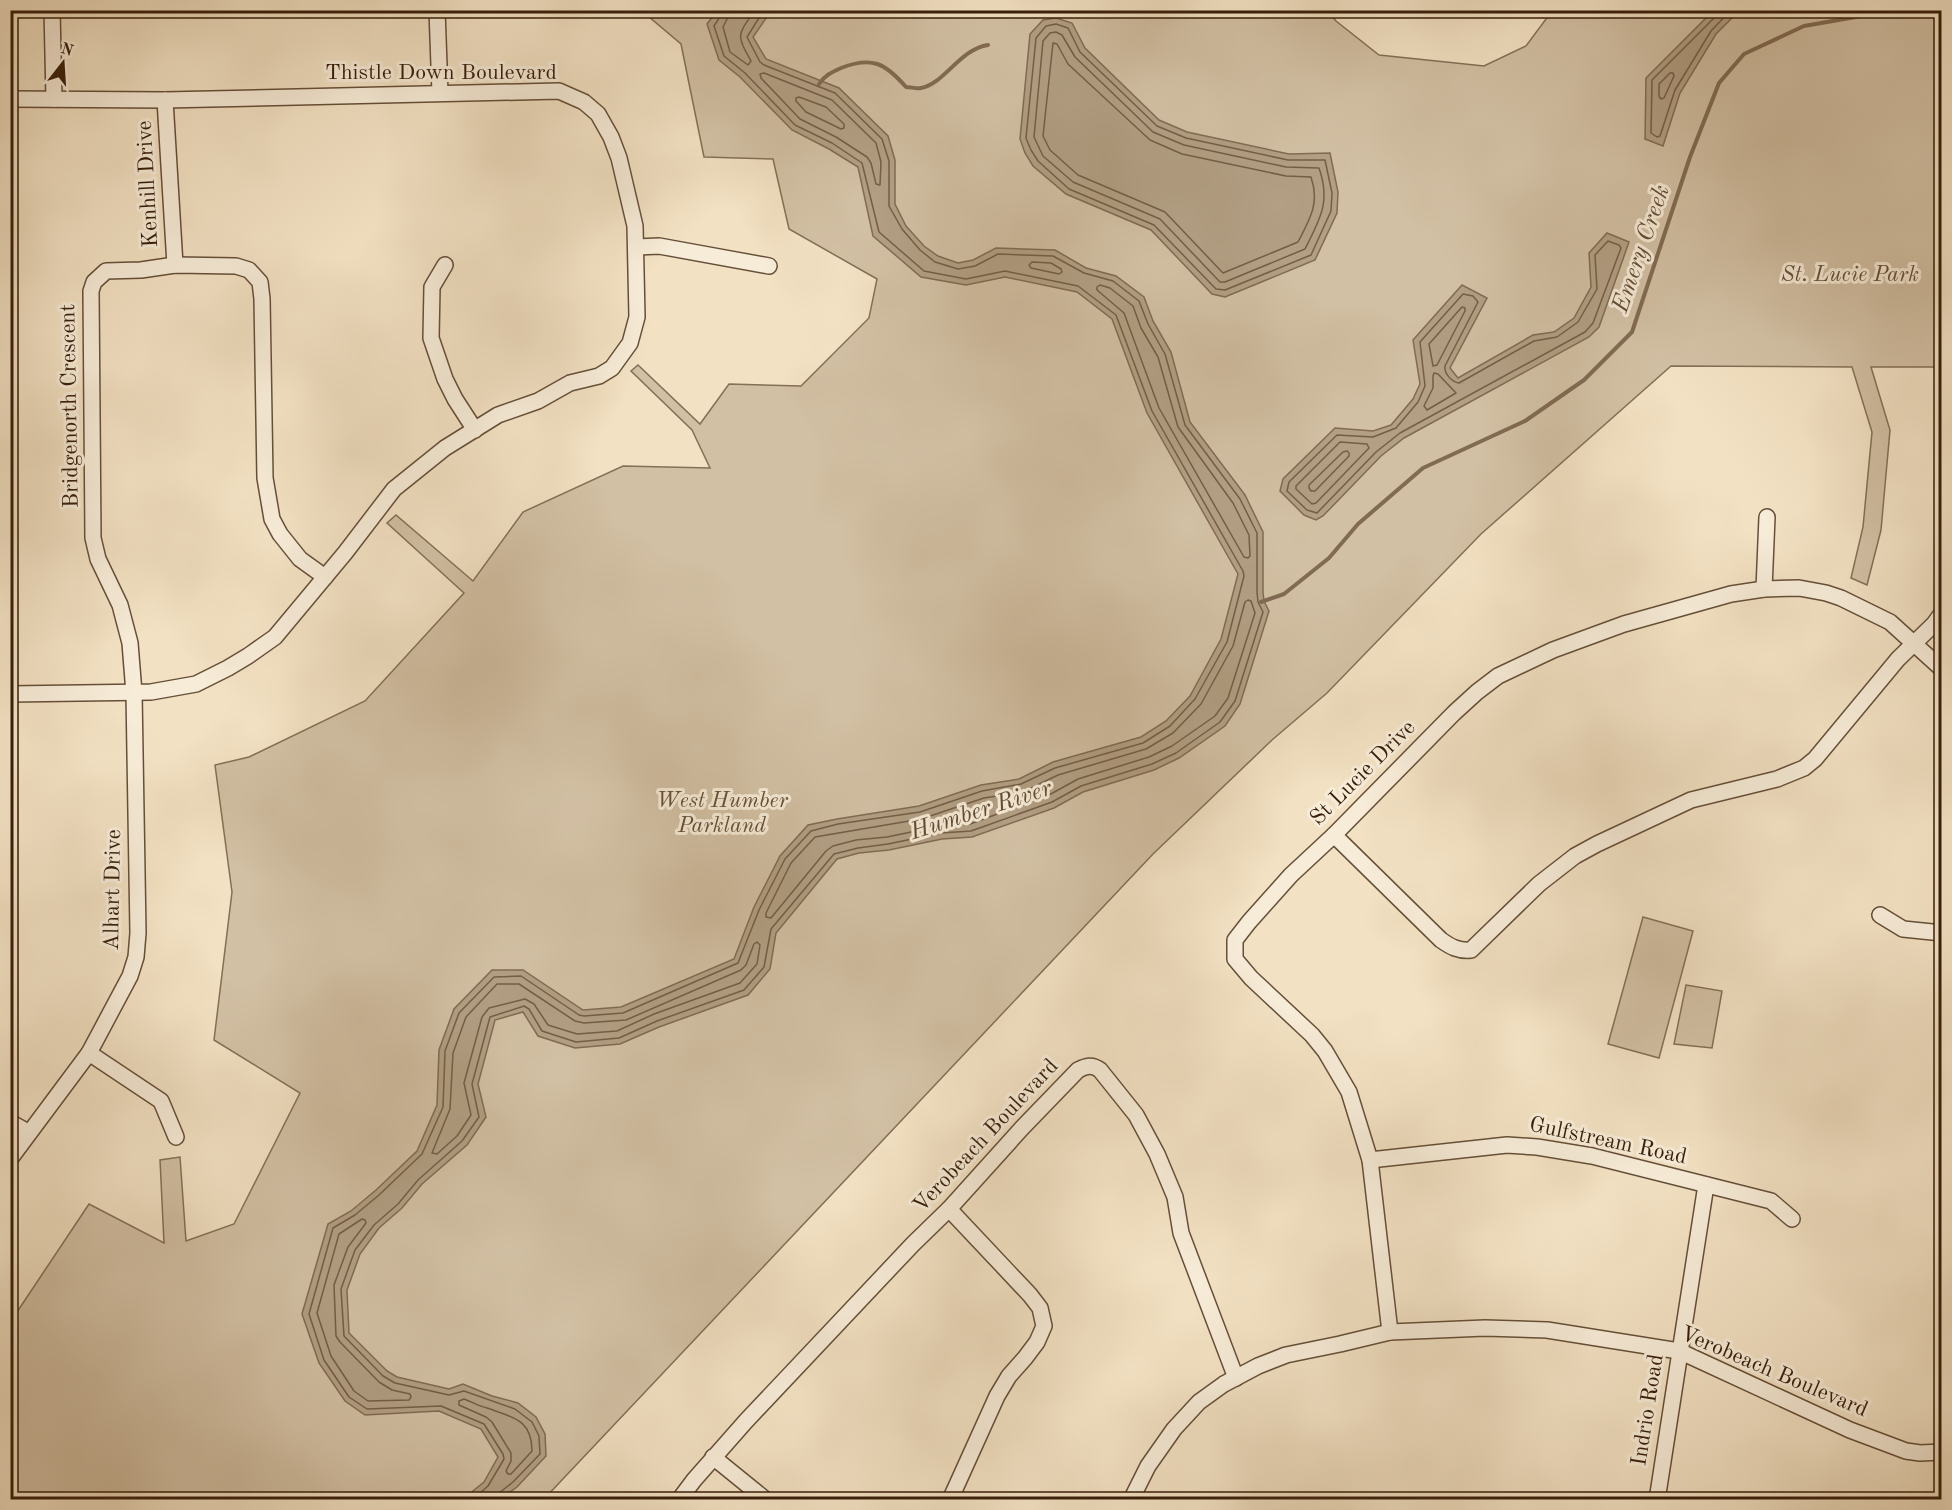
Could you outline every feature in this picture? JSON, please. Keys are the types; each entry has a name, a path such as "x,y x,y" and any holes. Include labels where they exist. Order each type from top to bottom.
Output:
{"street":[{"path":"52,10 54,99"},
{"path":"437,10 440,93"},
{"name":"Thistle Down Boulevard","path":"10,99 165,100 559,91 584,102 598,114 615,147 635,226 637,247 635,324 630,343 612,368 599,376 570,383 538,401 498,415 445,448 394,489 275,637 248,656 196,684 134,693 10,694"},
{"name":"Kenhill Drive","path":"165,100 175,265"},
{"path":"637,247 659,246 770,266"},
{"name":"Bridgenorth Crescent","path":"134,693 126,623 117,597 98,559 93,538 91,291 94,282 106,271 141,270 175,265 236,266 249,270 260,282 265,478 272,519 295,553 325,577"},
{"path":"445,265 432,287 431,338 445,379 475,430"},
{"path":"1764,589 1767,517"},
{"name":"St Lucie Drive","path":"1390,1332 1370,1160 1349,1092 1325,1051 1302,1023 1251,978 1235,959 1235,940 1256,914 1291,875 1477,692 1498,676 1553,650 1624,624 1731,594 1764,589 1799,588 1841,598 1890,622 1941,669"},
{"path":"1334,835 1441,940 1462,951 1471,950 1539,884 1575,856 1597,843 1691,800 1777,779 1804,768 1815,759 1898,659 1934,624 1941,613"},
{"name":"Alhart Drive","path":"10,1159 89,1053 127,982 136,957 138,933 134,693"},
{"path":"1880,915 1903,928 1941,933"},
{"path":"89,1053 161,1101 176,1137"},
{"name":"Verobeach Boulevard","path":"679,1500 713,1457 801,1362 949,1209 1022,1128 1078,1070 1086,1066 1095,1066 1100,1070 1126,1101 1148,1135 1175,1197 1181,1233 1236,1378"},
{"path":"10,1122 28,1132"},
{"name":"Gulfstream Road","path":"1370,1160 1520,1145 1559,1150 1771,1200 1792,1219"},
{"name":"Indrio Road","path":"1657,1500 1706,1185"},
{"path":"949,1209 1030,1294 1040,1308 1044,1326 1037,1342 997,1396 950,1500"},
{"name":"Verobeach Boulevard","path":"1131,1500 1148,1466 1174,1429 1199,1402 1236,1378 1286,1355 1390,1332 1485,1328 1547,1330 1679,1351 1850,1430 1906,1451 1920,1453 1941,1450"},
{"path":"713,1457 766,1500"}],"green space":[{"name":"West Humber Parkland","path":"1932,10 1929,14 1941,13 1941,367 1871,367 1890,430 1881,530 1867,585 1851,578 1863,527 1872,432 1852,367 1671,366 1481,534 1327,693 1272,740 1153,854 544,1499 11,1500 11,1321 89,1204 164,1243 160,1160 180,1157 186,1241 234,1224 300,1093 214,1040 232,892 215,765 249,757 365,701 464,593 387,523 396,515 473,581 523,512 623,466 710,468 692,430 631,371 638,365 700,424 729,384 801,386 869,318 877,279 789,229 773,159 704,157 681,44 642,11 1327,11 1336,21 1379,55 1484,66 1526,46 1552,11"},
{"path":"1643,917 1693,931 1659,1058 1608,1044"},
{"path":"1686,985 1722,991 1712,1048 1674,1044"}],"water":[{"path":"1714,10 1739,11 1716,34 1680,93 1663,146 1645,139 1646,78"},
{"name":"Humber River","path":"717,11 771,11 753,37 766,59 839,88 888,136 895,160 895,204 906,226 924,246 938,256 958,263 973,260 996,248 1055,250 1086,268 1116,276 1144,297 1153,321 1171,352 1190,422 1245,495 1263,532 1263,592 1269,611 1240,704 1225,726 1179,758 1154,770 1083,792 1054,808 972,837 942,839 837,859 776,933 770,969 748,995 659,1027 620,1044 575,1048 538,1036 523,1012 495,1020 478,1084 486,1117 467,1145 422,1184 402,1208 379,1228 360,1254 347,1290 349,1333 387,1371 397,1377 449,1389 463,1384 492,1396 518,1403 536,1417 545,1434 546,1456 517,1487 500,1499 463,1499 484,1482 498,1457 481,1429 439,1411 365,1415 345,1401 319,1363 302,1314 328,1224 351,1211 417,1151 437,1105 439,1050 454,1009 492,970 523,970 583,1010 621,1007 734,959 754,907 780,856 808,825 919,806 981,785 1019,779 1053,762 1141,737 1166,721 1190,696 1221,639 1238,574 1147,413 1112,319 1077,292 1005,277 966,285 921,277 873,236 858,167 792,130 740,77 719,60 707,24"},
{"path":"1056,18 1072,23 1085,48 1159,120 1187,132 1289,154 1330,153 1338,192 1337,213 1315,260 1225,297 1212,294 1151,230 1066,194 1033,166 1020,139 1030,34 1043,20"},
{"path":"1607,233 1629,242 1599,327 1589,337 1404,438 1381,456 1323,516 1316,520 1304,515 1280,491 1283,479 1335,428 1373,431 1391,425 1413,399 1420,384 1413,340 1462,285 1487,298 1450,368 1458,378 1533,335 1554,332 1574,318 1591,287 1589,253"}],"waterway":[{"name":"Emery Creek","path":"1261,602 1284,594 1329,558 1358,524 1423,468 1525,421 1584,380 1632,332 1690,157 1719,83 1744,54 1804,26 1896,10"},
{"path":"819,84 826,76 841,68 870,62 884,67 906,87 921,88 937,81 969,53 988,45"}],"park label":[{"name":"St. Lucie Park","path":"1850,275"}]}
